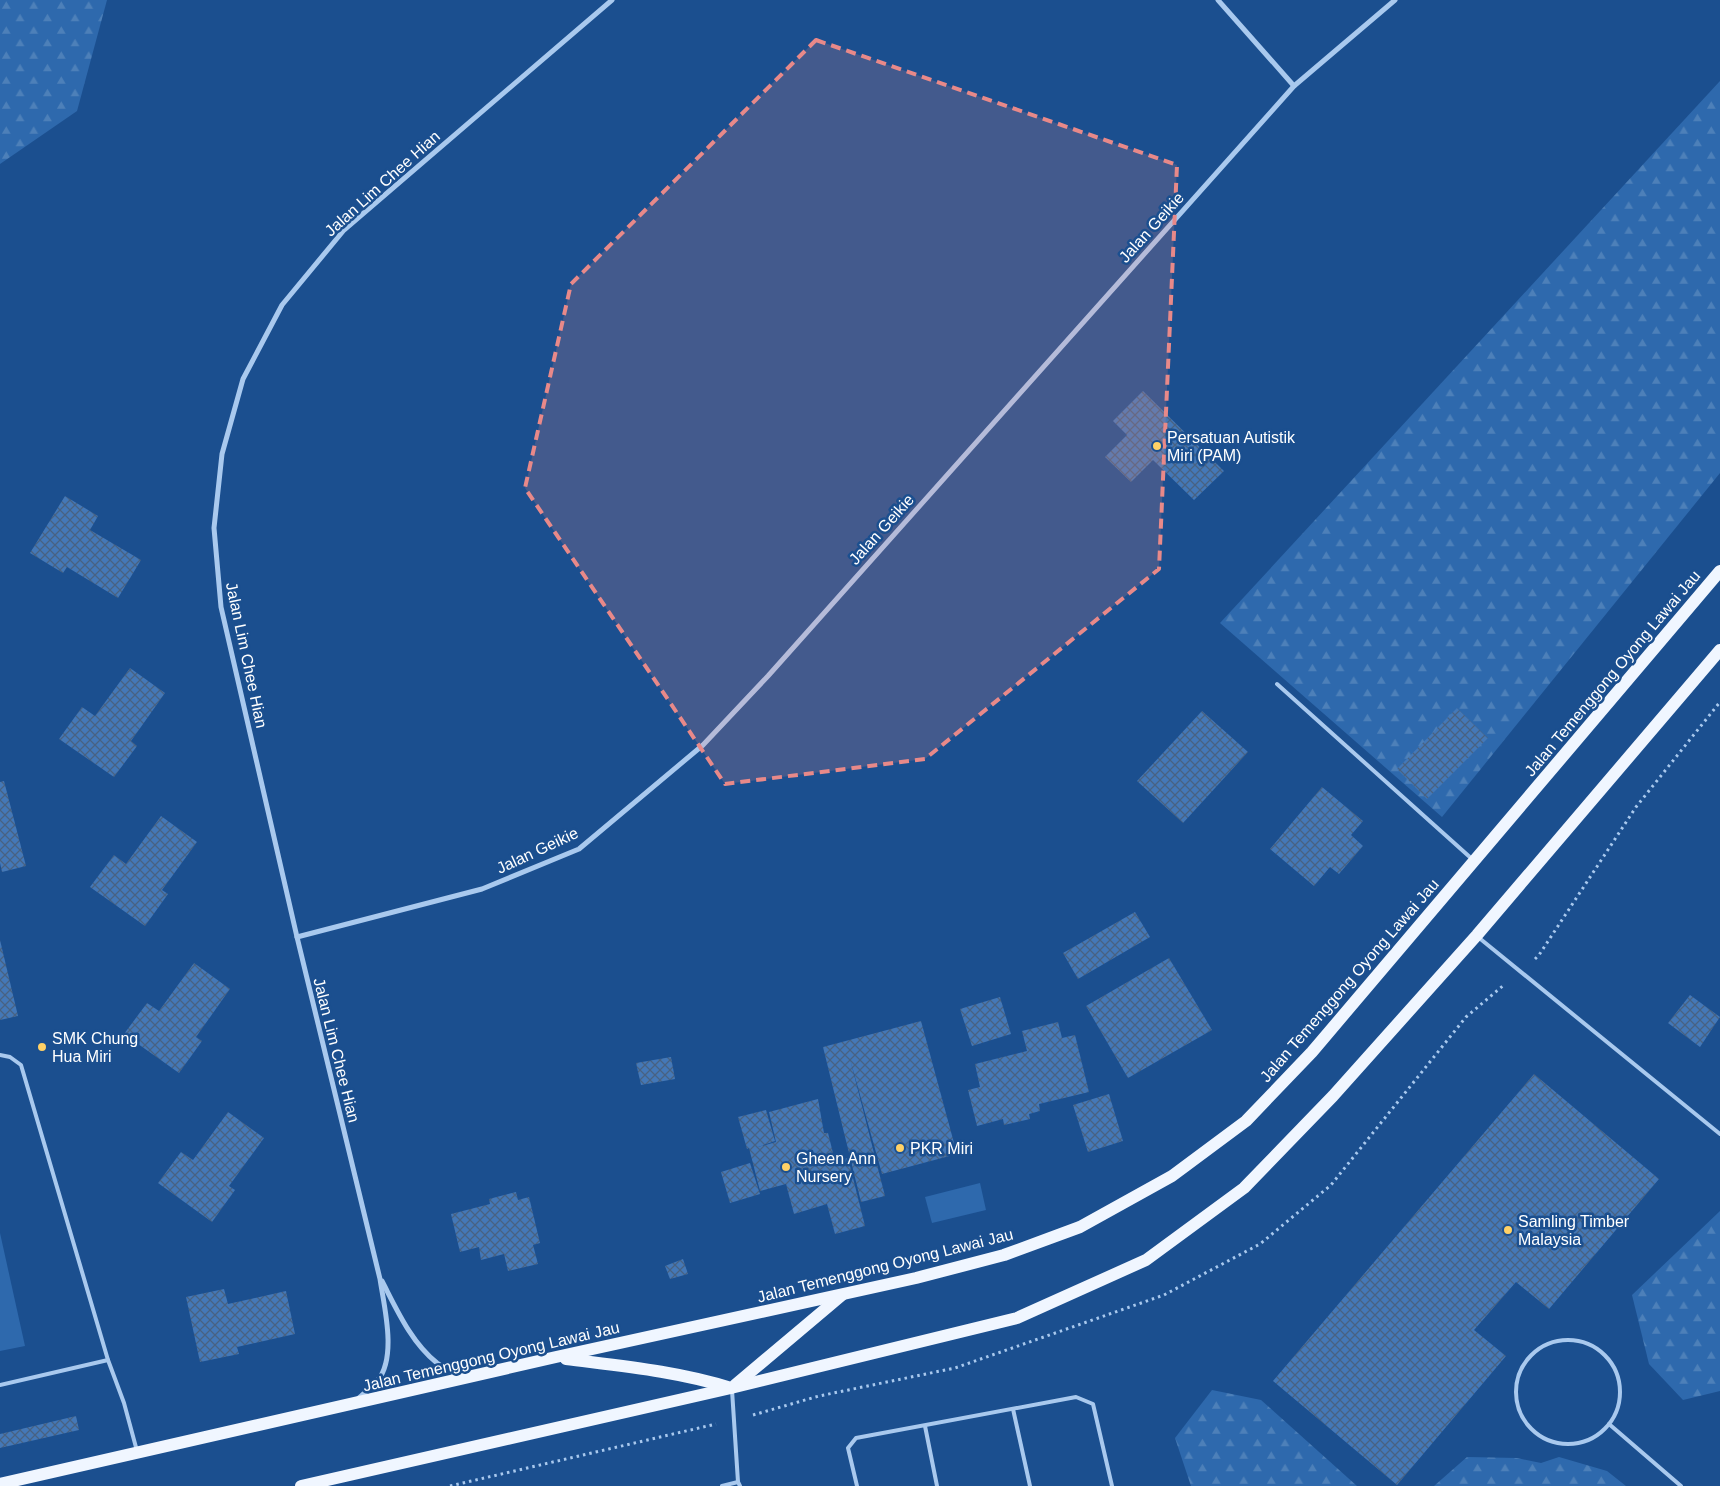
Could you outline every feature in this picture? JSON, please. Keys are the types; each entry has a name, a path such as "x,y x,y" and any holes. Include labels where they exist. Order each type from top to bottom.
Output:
{"main road":[{"name":"Jalan Temenggong Oyong Lawai Jau","path":"0,1484 350,1406 556,1357 916,1278 1011,1253 1080,1227 1172,1176 1246,1121 1312,1052 1720,571"},
{"path":"301,1486 732,1388 1017,1318 1146,1260 1244,1188 1333,1096 1476,935 1720,650"},
{"path":"732,1388 843,1294"},
{"path":"556,1357 679,1374 732,1388"}],"street":[{"name":"Jalan Lim Chee Hian","path":"350,1406 379,1379 387,1360 388,1335 380,1279 297,937 221,607 214,528 222,454 244,379 282,305 344,230 612,0"},
{"path":"1218,0 1294,86"},
{"name":"Jalan Geikie","path":"297,937 482,889 579,849 703,745 768,676 1294,86 1395,0"},
{"name":"Jalan Lim Chee Hian","path":"380,1279 407,1328 419,1344 437,1363 464,1379"}],"lane":[{"path":"1277,684 1474,861"},
{"path":"1476,935 1720,1134"},
{"path":"0,1055 10,1057 21,1066 108,1360 124,1403 138,1453"},
{"path":"1563,1339 1580,1340 1595,1347 1608,1358 1617,1372 1621,1388 1620,1404 1614,1419 1609,1424 1603,1432 1588,1441 1572,1444 1554,1443 1537,1434 1524,1421 1517,1405 1515,1387 1520,1369 1531,1354 1546,1344 1563,1339"},
{"path":"0,1385 108,1360"},
{"path":"722,1486 739,1484 732,1388"},
{"path":"857,1486 848,1448 856,1438 1076,1397 1093,1404 1112,1486"},
{"path":"1013,1409 1030,1486"},
{"path":"1609,1424 1681,1486"},
{"path":"925,1426 937,1486"}],"path":[{"path":"450,1486 734,1420"}],"highlighted area":[{"path":"816,40 1177,165 1159,569 925,759 725,784 525,488 571,284"}],"green space":[{"path":"0,0 107,0 77,111 0,164"},
{"path":"1720,81 1720,473 1442,817 1220,623"},
{"path":"980,1183 986,1210 932,1223 925,1197"},
{"path":"1720,1211 1720,1391 1683,1400 1649,1364 1632,1295"},
{"path":"0,1233 25,1346 0,1351"},
{"path":"1212,1390 1261,1400 1357,1486 1191,1486 1175,1438"},
{"path":"1467,1457 1517,1458 1541,1463 1559,1457 1607,1471 1626,1486 1434,1486"}],"building":[{"name":"Persatuan Autistik Miri (PAM)","path":"1143,391 1224,471 1194,500 1153,460 1131,482 1105,457 1127,435 1113,421"},
{"path":"65,496 98,516 90,530 141,560 118,598 67,567 63,573 30,553"},
{"path":"130,668 165,693 131,741 137,746 114,777 59,739 82,707 95,716"},
{"path":"1457,708 1488,738 1427,799 1397,769"},
{"path":"1202,711 1248,752 1183,823 1137,781"},
{"path":"4,781 26,866 2,872 0,863 0,782"},
{"path":"1322,787 1363,821 1351,835 1363,846 1339,874 1330,867 1314,886 1270,849"},
{"path":"161,816 197,842 162,890 168,894 145,926 90,887 114,855 126,864"},
{"path":"1135,912 1150,937 1078,979 1063,953"},
{"path":"0,940 18,1016 0,1020"},
{"path":"1169,958 1212,1030 1128,1078 1086,1006"},
{"path":"194,963 230,989 196,1037 202,1041 179,1073 124,1034 147,1003 159,1011"},
{"path":"1690,995 1720,1017 1700,1047 1668,1023"},
{"path":"1000,997 1011,1034 972,1046 960,1009"},
{"path":"921,1021 957,1154 882,1174 850,1059 885,1196 861,1202 823,1047"},
{"path":"1058,1022 1062,1038 1075,1035 1089,1092 1039,1104 1040,1111 1029,1114 1030,1119 1004,1125 1003,1119 977,1126 968,1090 980,1087 975,1064 1027,1051 1022,1031"},
{"path":"671,1057 675,1079 641,1085 636,1063"},
{"name":"Samling Timber Malaysia","path":"1534,1074 1659,1179 1549,1309 1516,1282 1474,1330 1506,1356 1397,1485 1273,1381"},
{"path":"1109,1094 1123,1141 1088,1152 1073,1105"},
{"path":"818,1099 824,1133 828,1133 835,1161 848,1158 865,1226 835,1234 827,1204 794,1214 786,1184 760,1191 749,1148 747,1149 738,1117 766,1110 775,1141 758,1147 776,1142 769,1112"},
{"path":"228,1112 264,1138 229,1186 235,1190 212,1222 158,1183 181,1152 193,1160"},
{"path":"750,1163 760,1194 730,1203 721,1172"},
{"path":"516,1192 518,1200 529,1197 540,1243 533,1245 538,1264 508,1271 504,1254 481,1260 479,1247 460,1252 451,1214 490,1204 489,1199"},
{"path":"683,1259 688,1274 670,1279 665,1266"},
{"path":"224,1289 228,1304 286,1291 295,1334 237,1347 239,1354 200,1362 186,1297"},
{"path":"76,1416 79,1430 0,1448 0,1434"}],"place":[{"name":"Persatuan Autistik Miri (PAM)","path":"1157,446"},
{"name":"SMK Chung Hua Miri","path":"42,1047"},
{"name":"PKR Miri","path":"900,1148"},
{"name":"Gheen Ann Nursery","path":"786,1167"},
{"name":"Samling Timber Malaysia","path":"1508,1230"}]}
